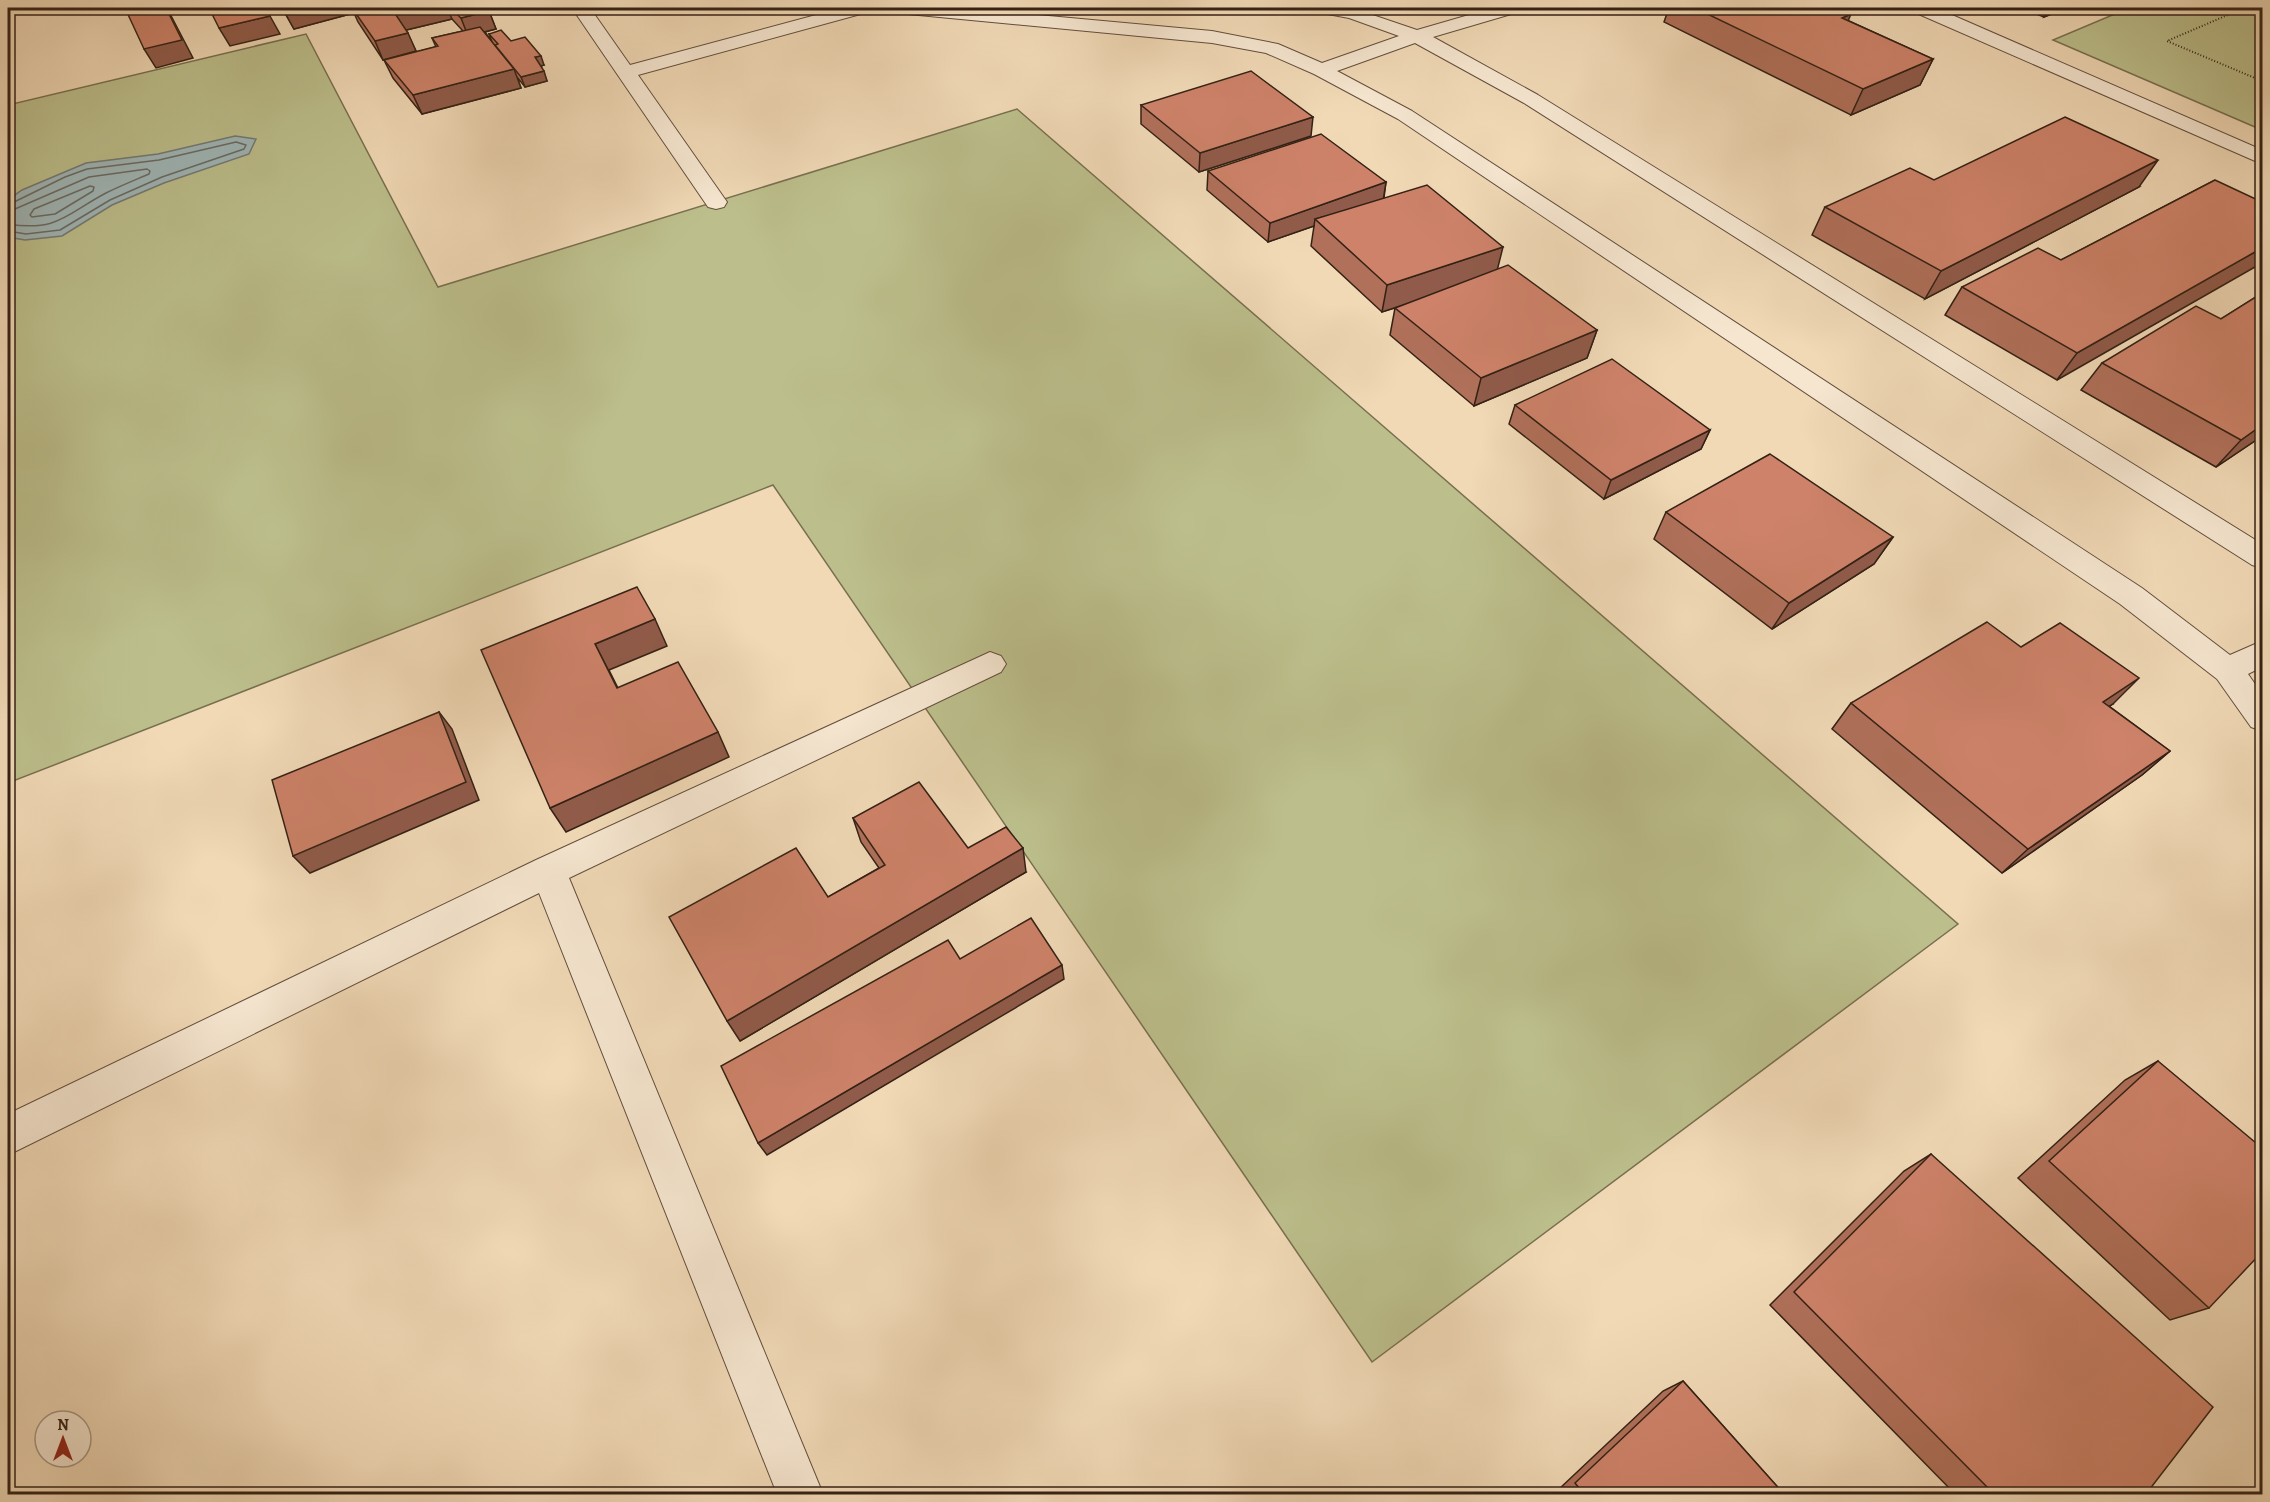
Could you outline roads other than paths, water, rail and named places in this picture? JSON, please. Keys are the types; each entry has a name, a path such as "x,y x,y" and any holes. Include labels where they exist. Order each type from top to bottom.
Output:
{"street":[{"path":"581,8 716,202"},
{"path":"626,72 861,8"},
{"path":"908,8 1212,37 1271,48 1321,70 1405,115 2131,596 2228,670 2262,718"},
{"path":"1324,8 1341,10 1417,36 1531,99 2262,558"},
{"path":"1321,70 1417,36 1511,8"},
{"path":"1921,8 2262,158"},
{"path":"2228,670 2262,653"},
{"path":"8,1135 548,871 990,664"},
{"path":"548,871 800,1494"}],"water":[{"path":"235,136 256,139 249,154 164,183 112,205 62,236 25,240 8,237 8,200 22,190 86,163 158,154"}]}
